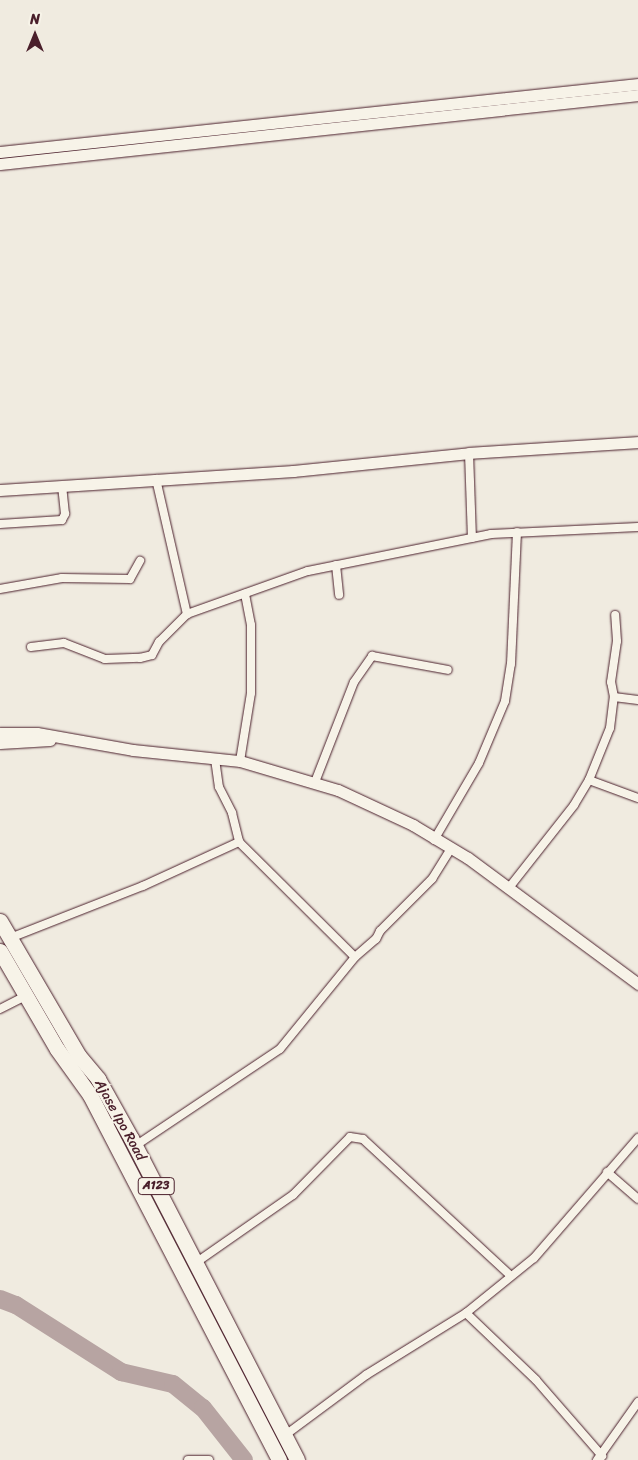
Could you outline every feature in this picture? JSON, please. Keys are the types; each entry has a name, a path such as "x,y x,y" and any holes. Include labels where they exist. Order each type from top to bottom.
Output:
{"highway":[{"name":"Ajase Ipo Road","path":"0,921 136,1146 194,1265 297,1460"},
{"name":"Ajase Ipo Road","path":"0,951 28,995 57,1049 90,1096 279,1460"},
{"path":"158,1229 174,1222"}],"street":[{"path":"0,152 638,84"},
{"path":"0,164 638,95"},
{"path":"0,490 294,471 469,453 638,442"},
{"path":"469,453 472,538"},
{"path":"156,479 187,614"},
{"path":"0,524 62,520 65,514 62,486"},
{"path":"31,647 64,644 105,659 140,658 152,655 158,642 187,614 308,571 472,538 517,532 638,527"},
{"path":"434,840 479,763 505,701 511,664 517,532"},
{"path":"0,590 62,578 130,579 140,561"},
{"path":"336,565 339,595"},
{"path":"240,761 251,693 251,625 245,594"},
{"path":"508,890 574,805 589,780 610,728 614,697 611,682 617,641 615,616"},
{"path":"315,782 354,682 372,656 448,670"},
{"path":"614,697 638,700"},
{"path":"0,733 21,731 92,740 133,750 240,761 315,782 413,825 434,840 468,858 508,890 638,984"},
{"path":"0,743 92,740"},
{"path":"215,759 219,787 232,813 239,842 355,957"},
{"path":"589,780 638,798"},
{"path":"10,938 143,886 239,842"},
{"path":"136,1146 280,1049 355,957 376,939 380,930 432,879 451,849"},
{"path":"0,1009 28,995"},
{"path":"194,1265 293,1195 350,1137 362,1140 510,1275"},
{"path":"284,1436 366,1375 466,1313 510,1275 534,1258 638,1138"},
{"path":"607,1172 638,1199"},
{"path":"466,1313 536,1380 600,1458 638,1402"},
{"path":"631,1412 638,1417"},
{"path":"188,1460 210,1460"}],"waterway":[{"path":"0,1299 16,1305 121,1372 173,1384 203,1408 244,1460"}]}
